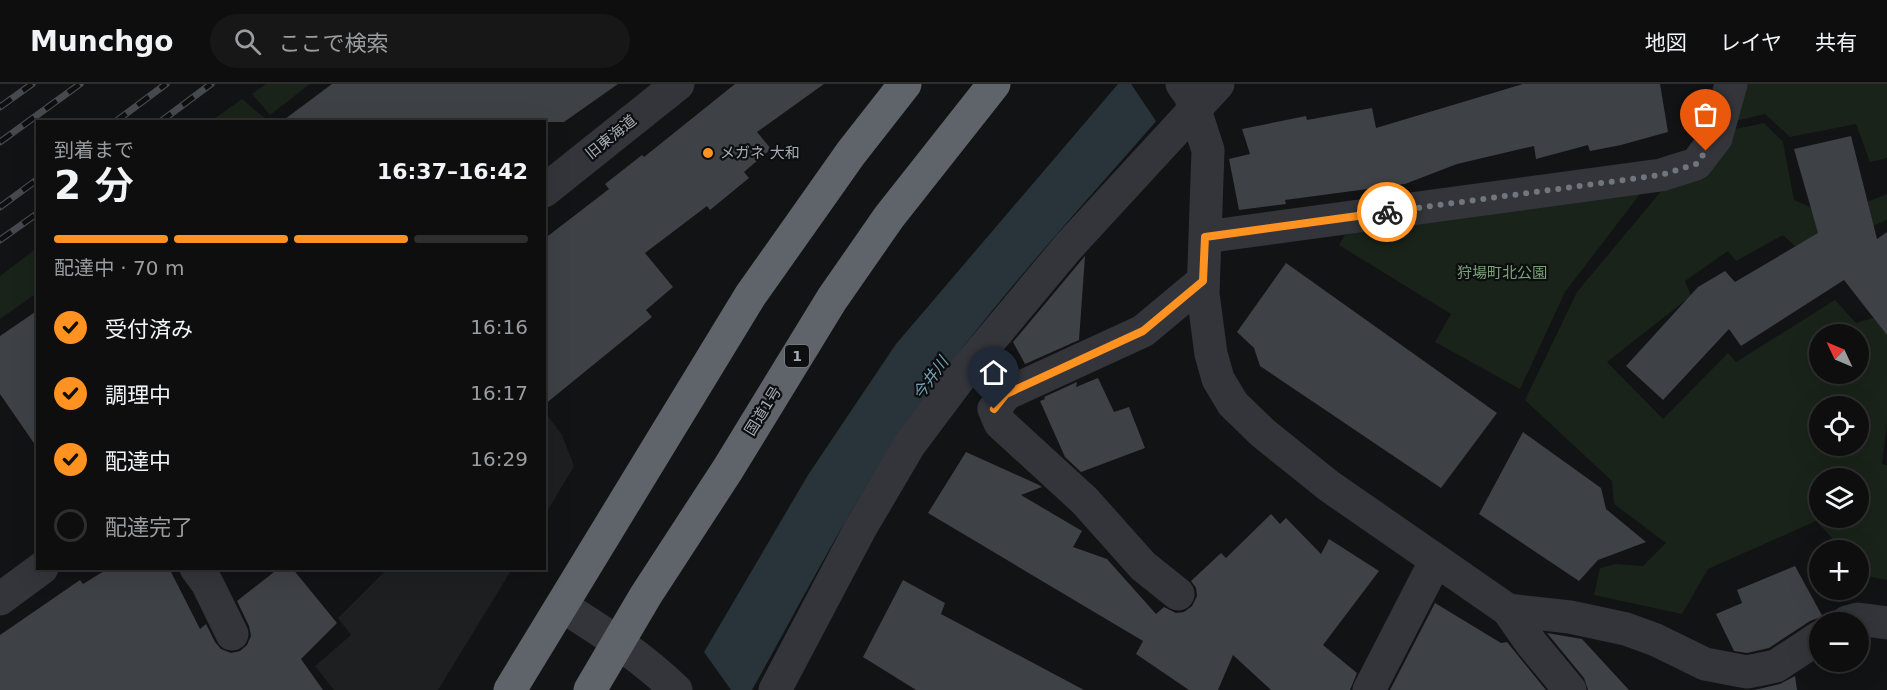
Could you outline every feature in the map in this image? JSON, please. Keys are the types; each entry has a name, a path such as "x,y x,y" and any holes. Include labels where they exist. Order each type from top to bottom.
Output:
{"highway":[{"path":"510,690 750,296 851,153 905,84"},
{"name":"国道1号","path":"590,690 646,595 728,469 832,299 889,217 994,84"}],"street":[{"name":"旧東海道","path":"546,189 678,84"},
{"path":"1205,237 1661,175 1696,164 1716,138 1731,84"},
{"path":"1197,93 1208,150 1203,294 1211,354 1218,379 1233,404 1263,433 1329,486 1508,610 1531,643 1570,690"},
{"path":"775,690 860,529 910,444 968,368 1197,93"},
{"path":"1178,594 1143,566 1085,501 1000,423 994,409 1006,394 1143,331 1203,281"},
{"path":"1369,690 1436,560"},
{"path":"0,599 39,570"},
{"path":"197,570 207,584 232,634"},
{"path":"562,606 619,642 652,667 676,690"},
{"path":"1508,610 1569,616 1626,629 1656,640 1705,664 1747,672 1776,666 1809,644"},
{"path":"1869,621 1887,623"}],"shaded area":[{"path":"546,416 562,435 574,466 546,513"},
{"path":"386,570 511,570 438,690 334,690 315,666 351,635 338,618"}],"green space":[{"path":"266,84 310,84 270,115 252,94"},
{"path":"1744,84 1887,84 1887,158 1870,162 1856,124 1790,137 1765,114 1735,121"},
{"path":"242,99 266,119 264,120 212,120"},
{"path":"1764,123 1783,142 1794,200 1810,207 1817,222 1887,194 1887,220 1803,254 1783,235 1736,261 1728,251 1685,281 1691,296 1607,362 1663,419 1728,353 1736,362 1835,300 1856,323 1887,314 1887,424 1882,464 1887,465 1887,580 1869,576 1869,540 1834,540 1823,528 1869,528 1869,468 1809,468 1809,524 1708,569 1682,614 1594,595 1600,568 1616,564 1643,566 1666,543 1614,504 1612,481 1525,400 1577,292 1662,190 1702,179 1730,130"},
{"name":"狩場町北公園","path":"1647,185 1565,292 1520,389 1435,342 1451,314 1339,245 1345,235 1467,212"},
{"path":"36,249 36,294 0,319 0,276"}],"water":[{"name":"今井川","path":"1118,84 1189,84 1010,289 942,375 867,485 752,690 731,690 704,652 808,475 896,344"}],"pier":[{"path":"1131,84 1192,84 1158,124"}],"building":[{"path":"332,84 618,84 564,122 546,122 546,120 284,120"},
{"path":"735,84 824,84 757,132 771,149 744,172 749,178 710,210 707,206 645,253 673,287 646,310 652,317 546,403 546,237 609,189 605,184 642,155 644,157"},
{"path":"1523,84 1660,84 1668,132 1621,145 1590,151 1588,145 1536,159 1534,146 1457,164 1405,184 1285,200 1286,204 1239,210 1229,159 1250,154 1242,129 1306,116 1307,120 1372,108 1376,128"},
{"path":"1851,136 1877,239 1887,232 1887,335 1844,280 1741,346 1729,329 1663,400 1626,366 1698,287 1725,271 1735,282 1818,233 1794,149"},
{"path":"1085,256 1079,340 1025,364 1013,342"},
{"path":"1286,263 1497,413 1441,488 1260,366 1254,348 1237,332"},
{"path":"36,311 36,446 0,394 0,336"},
{"path":"1098,378 1114,412 1129,407 1145,448 1081,472 1065,457 1040,401 1077,382 1076,387"},
{"path":"1523,432 1601,488 1606,509 1646,542 1598,560 1579,581 1479,514"},
{"path":"966,452 1042,487 1021,495 1082,531 1073,547 1107,559 1156,614 1164,607 1176,613 1184,612 1192,606 1197,596 1196,588 1191,581 1221,553 1226,558 1271,514 1280,524 1286,518 1321,554 1329,539 1379,571 1323,645 1357,673 1350,690 1271,690 1233,655 1218,690 1189,690 1136,654 1143,641 928,513"},
{"path":"1795,566 1809,592 1809,600 1814,600 1820,612 1809,612 1809,622 1769,648 1747,653 1734,651 1716,614 1742,603 1737,590"},
{"path":"106,570 170,570 200,629 206,624 221,649 231,653 240,651 247,645 251,636 249,626 237,601 276,570 294,570 337,623 301,659 323,690 0,690 0,635 80,580 83,584"},
{"path":"903,580 945,603 941,614 1084,690 916,690 863,657"},
{"path":"1435,603 1501,643 1507,642 1546,690 1390,690"},
{"path":"1547,633 1582,639 1629,690 1588,690 1584,678"},
{"path":"1795,676 1797,690 1754,690 1780,684"}],"railway":[{"path":"0,107 32,84"},
{"path":"0,142 80,84"},
{"path":"118,120 166,84"},
{"path":"163,120 211,84"},
{"path":"0,207 36,180"},
{"path":"0,240 36,214"}],"way so far":[{"path":"1387,212 1661,175 1696,164 1706,151"}],"place":[{"name":"メガネ 大和","path":"708,153"}],"route":[{"path":"994,409 1006,394 1143,331 1203,281 1205,237 1387,212"}]}
